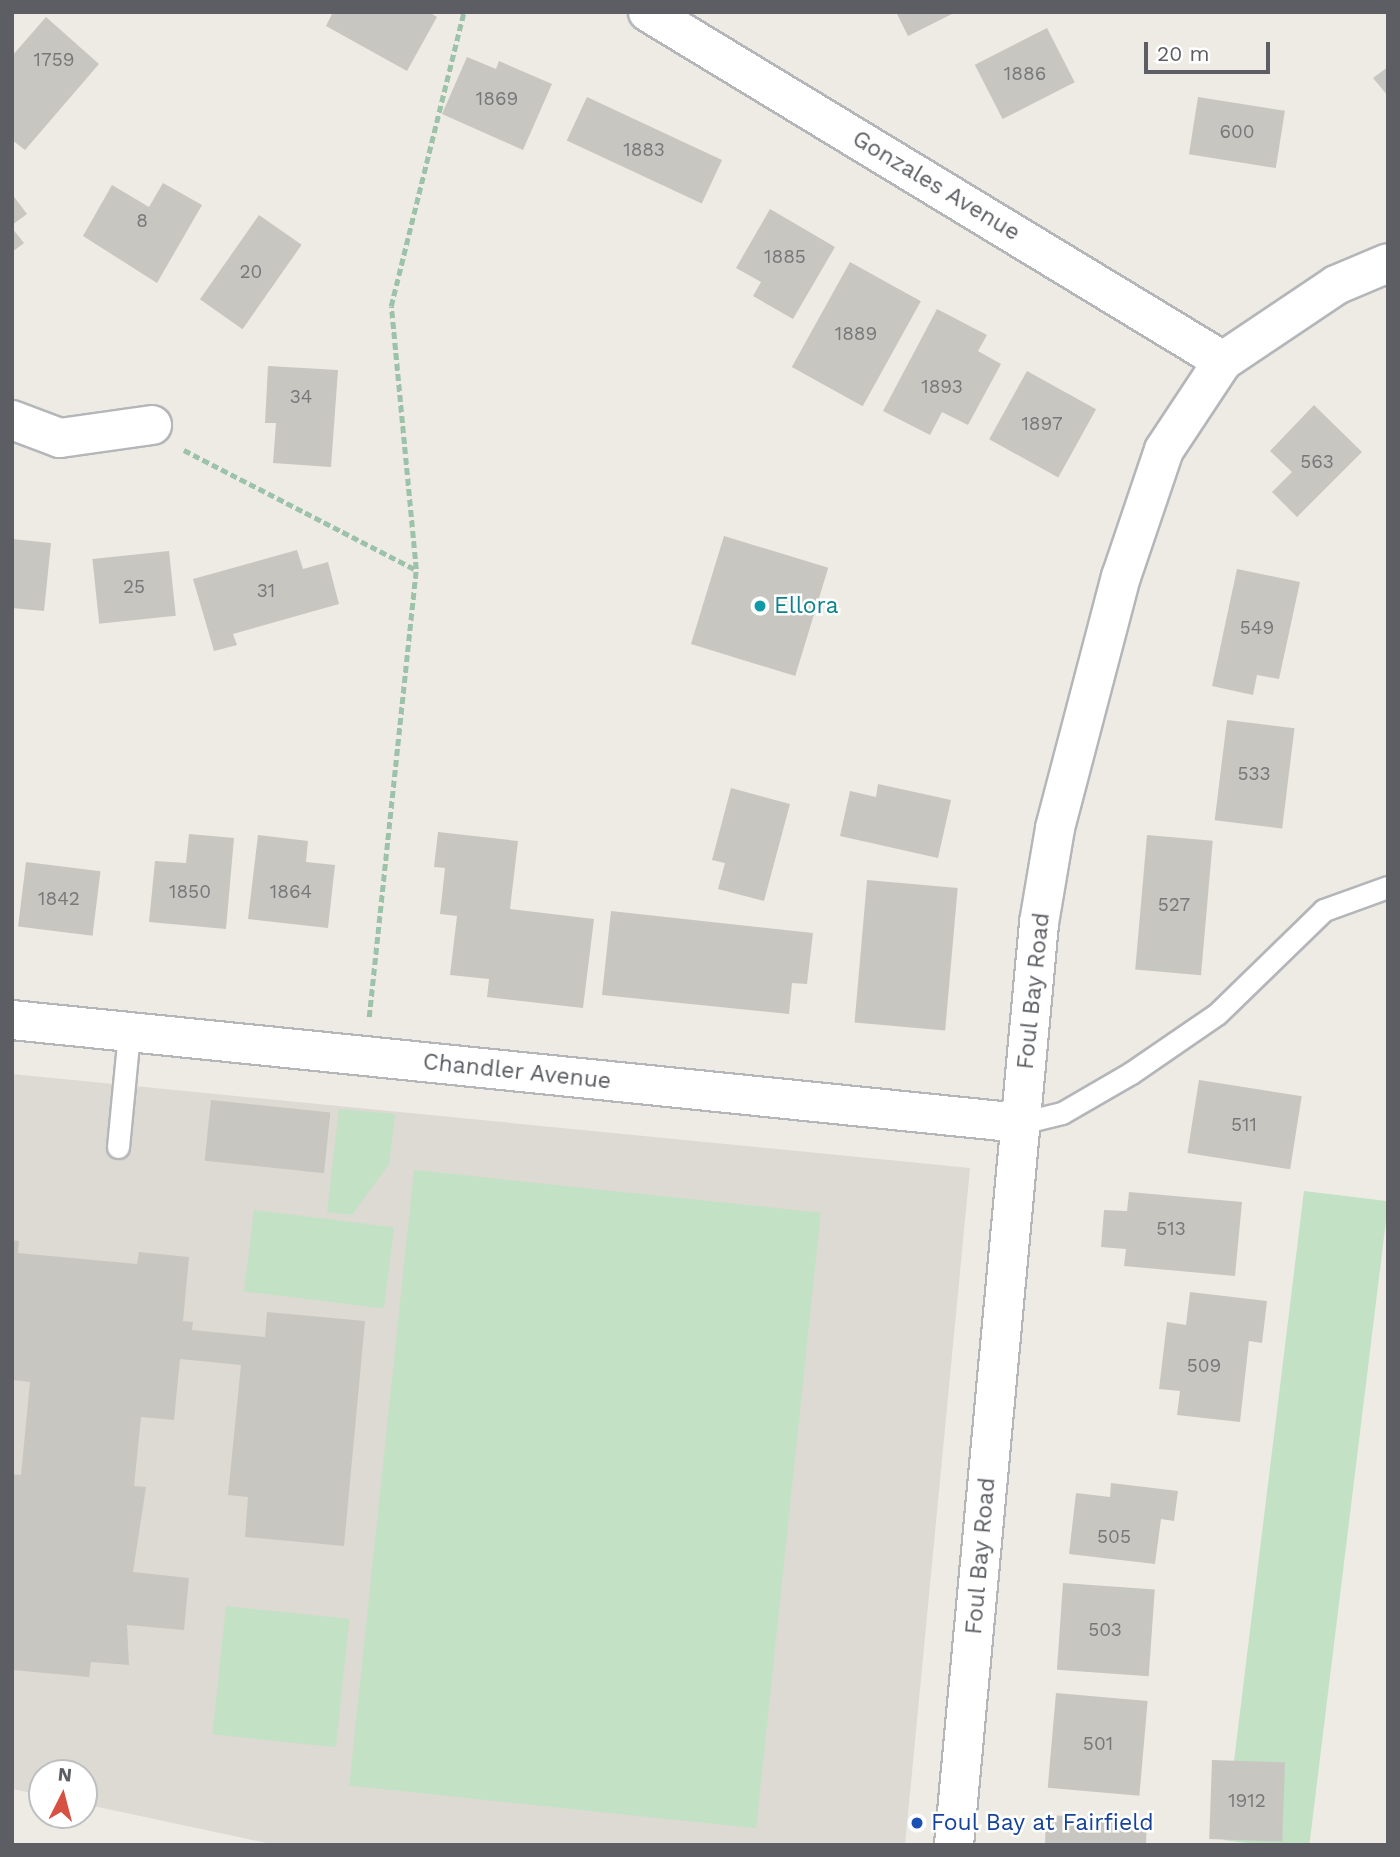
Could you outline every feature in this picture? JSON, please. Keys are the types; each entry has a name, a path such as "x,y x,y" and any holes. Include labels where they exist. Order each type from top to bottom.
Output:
{"street":[{"name":"Gonzales Avenue","path":"649,12 1223,361"},
{"name":"Foul Bay Road","path":"954,1845 1039,923 1055,828 1121,577 1164,450 1223,361 1336,285 1388,263"},
{"path":"12,420 60,438 152,425"},
{"name":"Chandler Avenue","path":"12,1020 1021,1123"}],"lane":[{"path":"1021,1123 1062,1113 1130,1073 1217,1014 1324,911 1388,887"},
{"path":"118,1147 129,1032"}],"path":[{"path":"365,1056 416,569 391,306 464,12"},
{"path":"152,425 201,464 416,569"}],"shaded area":[{"path":"12,1074 970,1168 905,1845 276,1845 98,1807 98,1759 28,1759 28,1792 12,1789"}],"green space":[{"path":"339,1109 395,1114 389,1164 352,1215 327,1212"},
{"path":"414,1170 821,1213 756,1828 349,1786"},
{"path":"1304,1191 1388,1201 1388,1204 1309,1845 1264,1845 1224,1840"},
{"path":"254,1210 394,1227 384,1309 244,1291"},
{"path":"226,1606 349,1619 336,1747 213,1734"}],"building":[{"path":"333,12 429,12 437,17 407,71 326,26"},
{"path":"896,12 956,12 908,36"},
{"path":"46,17 99,64 25,150 12,140 12,56"},
{"path":"1047,28 1075,82 1003,119 975,65"},
{"path":"467,57 496,69 499,61 552,84 523,150 442,114"},
{"path":"1388,67 1388,96 1373,78"},
{"path":"587,97 722,160 702,203 567,141"},
{"path":"1198,97 1285,111 1276,168 1189,154"},
{"path":"163,183 202,205 157,283 83,236 112,185 149,207"},
{"path":"12,194 27,214 12,225"},
{"path":"770,209 835,247 793,319 753,296 761,282 736,268"},
{"path":"259,215 302,245 243,329 200,299"},
{"path":"12,228 24,243 12,252"},
{"path":"850,262 921,301 863,406 792,367"},
{"path":"937,309 987,335 978,351 1001,364 968,425 942,412 930,435 883,411"},
{"path":"268,366 338,370 331,467 273,463 276,423 265,423"},
{"path":"1027,371 1096,409 1058,478 989,439"},
{"path":"1314,405 1362,452 1297,517 1272,492 1292,472 1270,451"},
{"name":"Ellora","path":"724,536 828,568 795,676 691,644"},
{"path":"12,539 51,543 44,611 12,608"},
{"path":"297,550 303,569 328,562 339,604 233,634 237,645 214,651 193,579"},
{"path":"169,551 176,616 99,624 92,559"},
{"path":"1237,569 1300,582 1279,679 1257,675 1253,695 1212,686"},
{"path":"1227,720 1294,728 1282,829 1215,820"},
{"path":"878,784 951,800 938,858 840,836 850,791 876,797"},
{"path":"731,788 790,804 764,901 718,889 725,863 712,860"},
{"path":"438,832 518,841 510,909 594,919 583,1008 487,997 489,979 450,975 457,916 440,914 445,868 434,867"},
{"path":"189,834 234,838 226,929 149,922 155,861 186,863"},
{"path":"258,835 308,841 306,862 335,865 328,928 248,919"},
{"path":"1147,835 1213,841 1201,975 1135,969"},
{"path":"26,862 100,871 93,936 18,927"},
{"path":"867,880 958,888 945,1030 855,1022"},
{"path":"611,911 813,933 807,984 792,983 789,1014 602,995"},
{"path":"1199,1080 1302,1096 1290,1169 1187,1153"},
{"path":"211,1100 330,1113 324,1173 205,1161"},
{"path":"1129,1192 1242,1202 1235,1276 1124,1266 1126,1249 1101,1247 1104,1210 1127,1211"},
{"path":"12,1240 19,1241 18,1253 137,1264 139,1252 189,1257 183,1321 193,1322 192,1330 265,1337 267,1312 365,1321 344,1546 245,1537 248,1497 228,1495 241,1365 180,1359 174,1420 141,1417 134,1486 146,1487 133,1572 189,1578 184,1630 127,1625 129,1665 91,1662 89,1677 12,1670 12,1474 21,1475 30,1382 12,1380"},
{"path":"1190,1292 1267,1301 1262,1343 1249,1341 1240,1422 1177,1415 1180,1391 1159,1389 1167,1322 1186,1325"},
{"path":"1111,1483 1178,1491 1174,1521 1161,1519 1155,1564 1069,1554 1076,1493 1110,1497"},
{"path":"1063,1583 1155,1589 1149,1676 1057,1670"},
{"path":"1056,1693 1148,1701 1139,1796 1048,1788"},
{"path":"1212,1760 1285,1763 1282,1841 1209,1839"},
{"path":"1046,1815 1147,1820 1146,1845 1045,1845"}],"place":[{"name":"Ellora","path":"760,606"},
{"name":"Foul Bay at Fairfield","path":"917,1823"}]}
